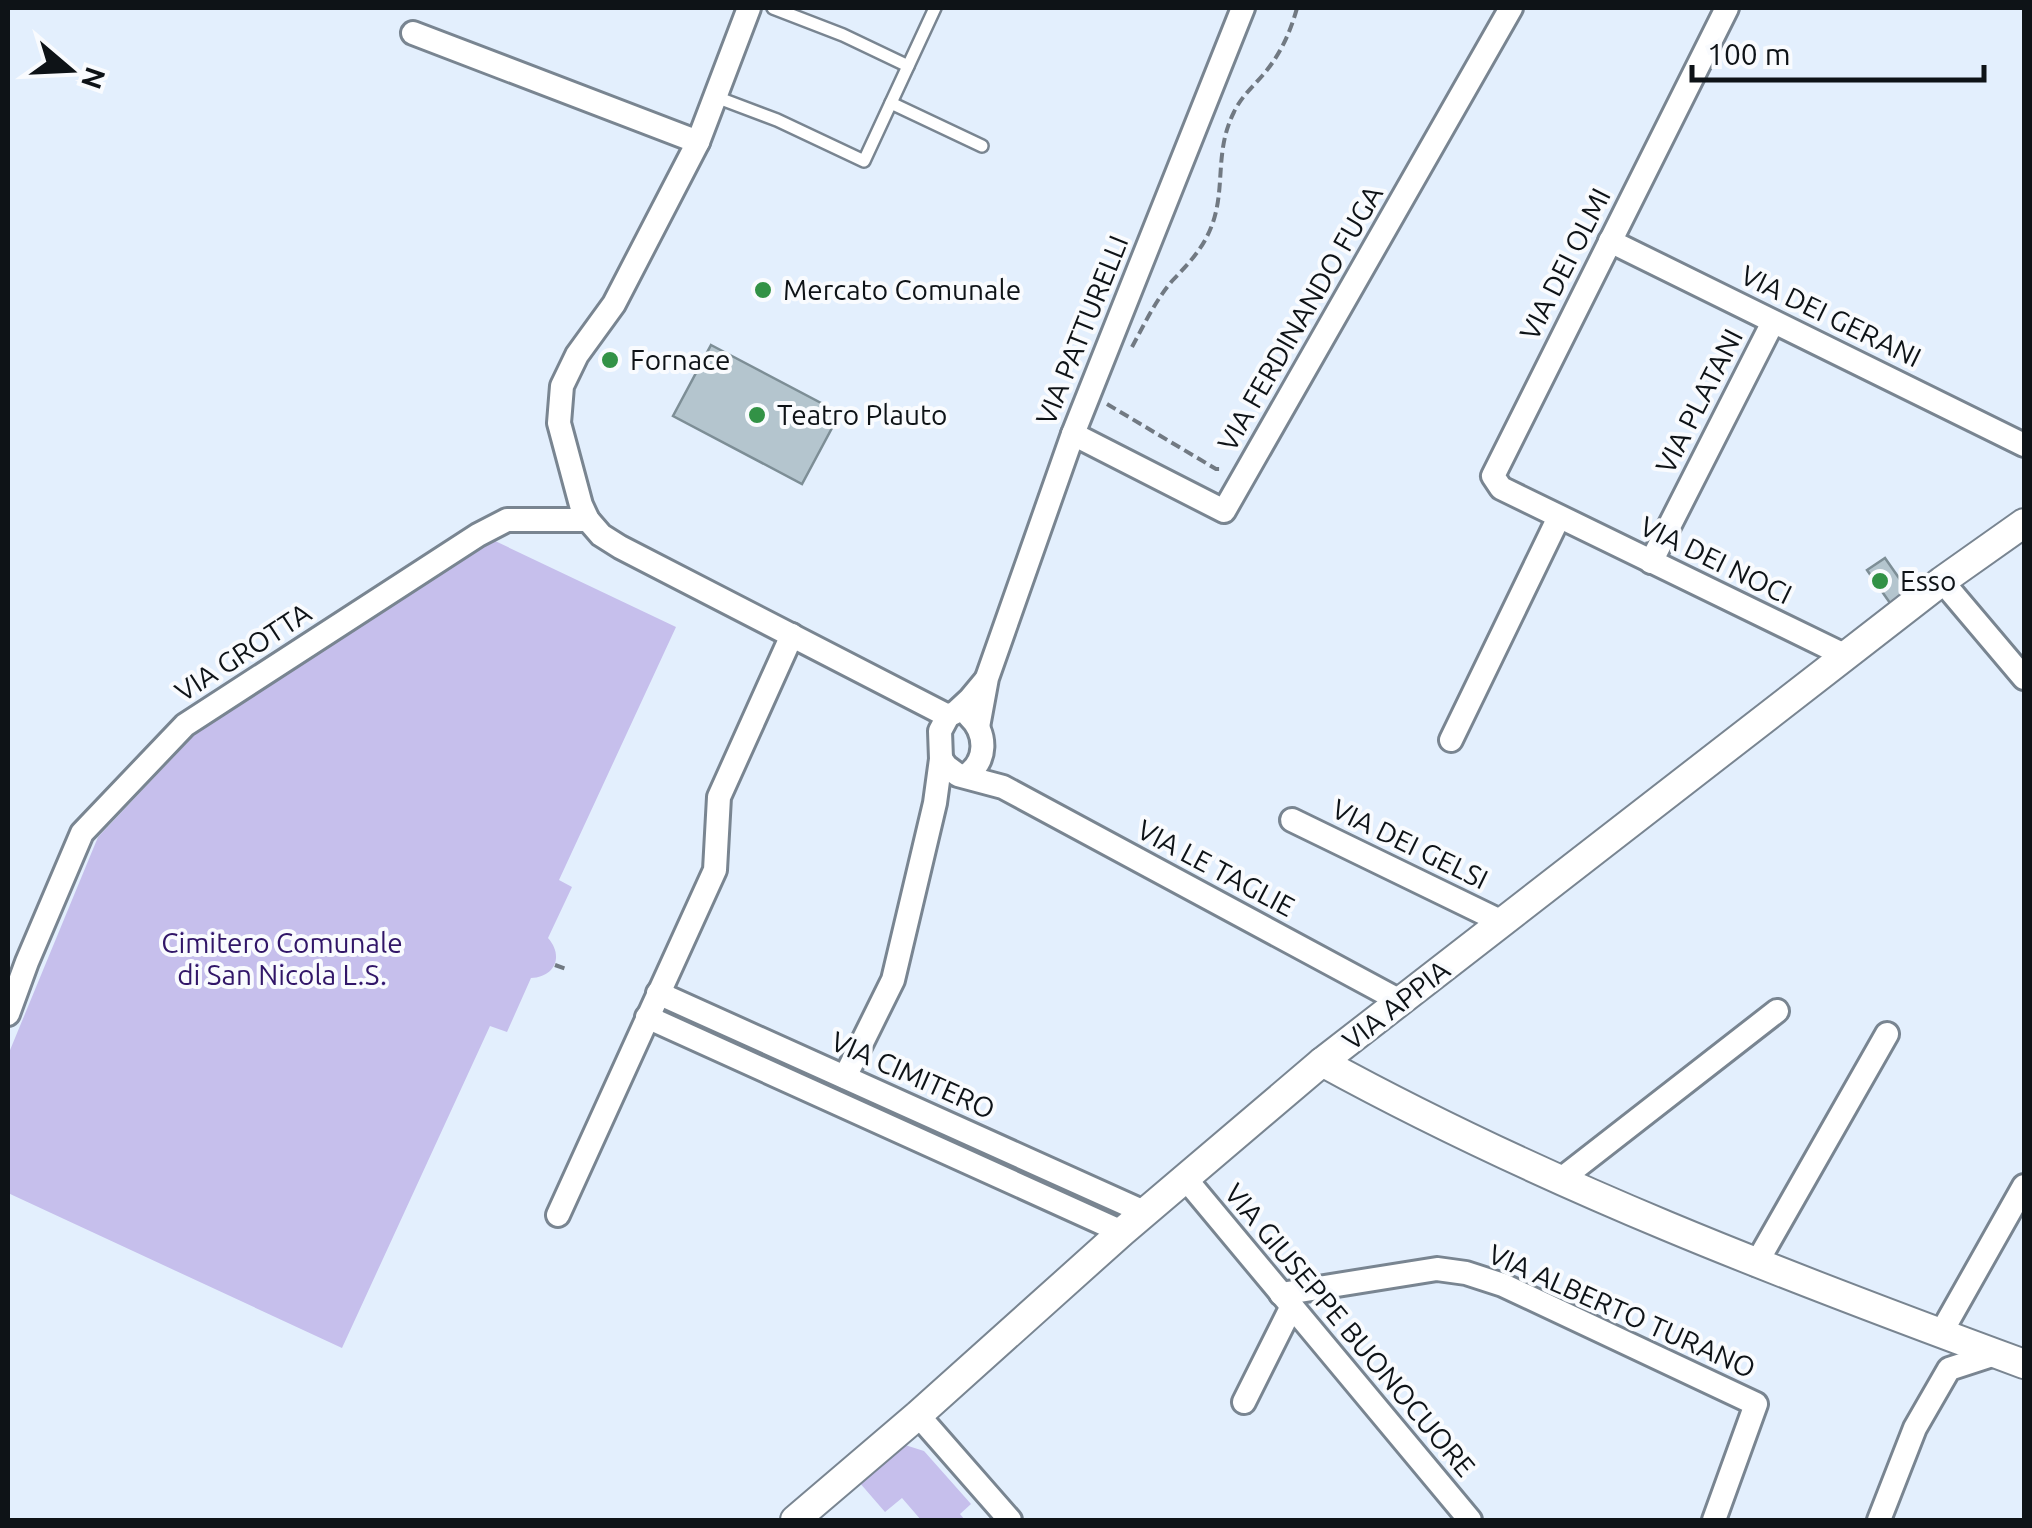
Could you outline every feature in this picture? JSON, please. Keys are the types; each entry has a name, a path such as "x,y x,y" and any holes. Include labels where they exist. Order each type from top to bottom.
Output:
{"street":[{"path":"750,8 698,142 614,304 577,355 562,386 559,423 563,442 588,520 601,535 902,692 948,720 969,716 978,727"},
{"name":"VIA PATTURELLI","path":"968,770 983,740 978,727 987,678 1073,434 1243,8"},
{"name":"VIA FERDINANDO FUGA","path":"1073,434 1224,511 1512,8"},
{"name":"VIA DEI OLMI","path":"1559,517 1500,488 1493,476 1727,8"},
{"path":"413,33 698,142"},
{"name":"VIA DEI GERANI","path":"1610,242 2024,445"},
{"name":"VIA PLATANI","path":"1651,562 1774,322"},
{"path":"1451,740 1559,517"},
{"name":"VIA DEI NOCI","path":"1559,517 1846,656"},
{"name":"VIA GROTTA","path":"8,1014 82,833 184,725 506,520 588,520"},
{"name":"VIA APPIA","path":"795,1520 1144,1212 1322,1062 1942,581 2024,522"},
{"path":"1942,581 2024,678"},
{"path":"558,1215 715,870 719,797 792,634"},
{"name":"VIA PATTURELLI","path":"948,720 987,678"},
{"path":"845,1078 893,980 936,803 948,720"},
{"path":"941,759 946,766 968,770"},
{"path":"936,803 968,770"},
{"name":"VIA LE TAGLIE","path":"968,770 1400,1001"},
{"name":"VIA DEI GELSI","path":"1292,820 1502,922"},
{"name":"VIA CIMITERO","path":"658,993 1144,1212"},
{"path":"1560,1180 1777,1011"},
{"name":"VIA CIMITERO","path":"647,1017 1122,1232"},
{"path":"1756,1264 1887,1034"},
{"path":"1322,1062 1453,1132 1560,1180 1756,1264 2024,1364"},
{"name":"VIA GIUSEPPE BUONOCUORE","path":"1184,1178 1470,1520"},
{"path":"1940,1333 2024,1186"},
{"name":"VIA ALBERTO TURANO","path":"1286,1300 1437,1270 1466,1273 1503,1285 1756,1404 1714,1520"},
{"path":"1244,1402 1286,1300"},
{"path":"1879,1520 1915,1428 1949,1369 1995,1354"},
{"path":"918,1414 1010,1520"}],"lane":[{"path":"773,8 908,66"},
{"path":"716,97 777,120 864,161 936,8"},
{"path":"891,103 982,146"}],"path":[{"path":"1132,346 1156,303 1188,267 1206,239 1218,203 1219,164 1231,116 1279,53 1297,8"},
{"path":"1104,400 1109,407 1216,469 1235,466"},
{"path":"555,965 566,970"}],"green space":[{"name":"Cimitero Comunale di San Nicola L.S.","path":"493,540 676,627 559,880 572,887 548,938 555,952 554,964 546,974 531,978 507,1032 490,1026 342,1348 8,1193 8,1055 98,837 200,729"},
{"path":"902,1444 924,1451 971,1504 960,1514 965,1520 921,1520 902,1498 885,1512 859,1482"}],"building":[{"name":"Teatro Plauto","path":"711,345 840,413 802,484 673,416"},
{"path":"1885,558 1908,591 1890,603 1867,570"}],"place":[{"name":"Mercato Comunale","path":"763,290"},
{"name":"Fornace","path":"610,360"},
{"name":"Teatro Plauto","path":"757,415"},
{"name":"Esso","path":"1880,581"}]}
